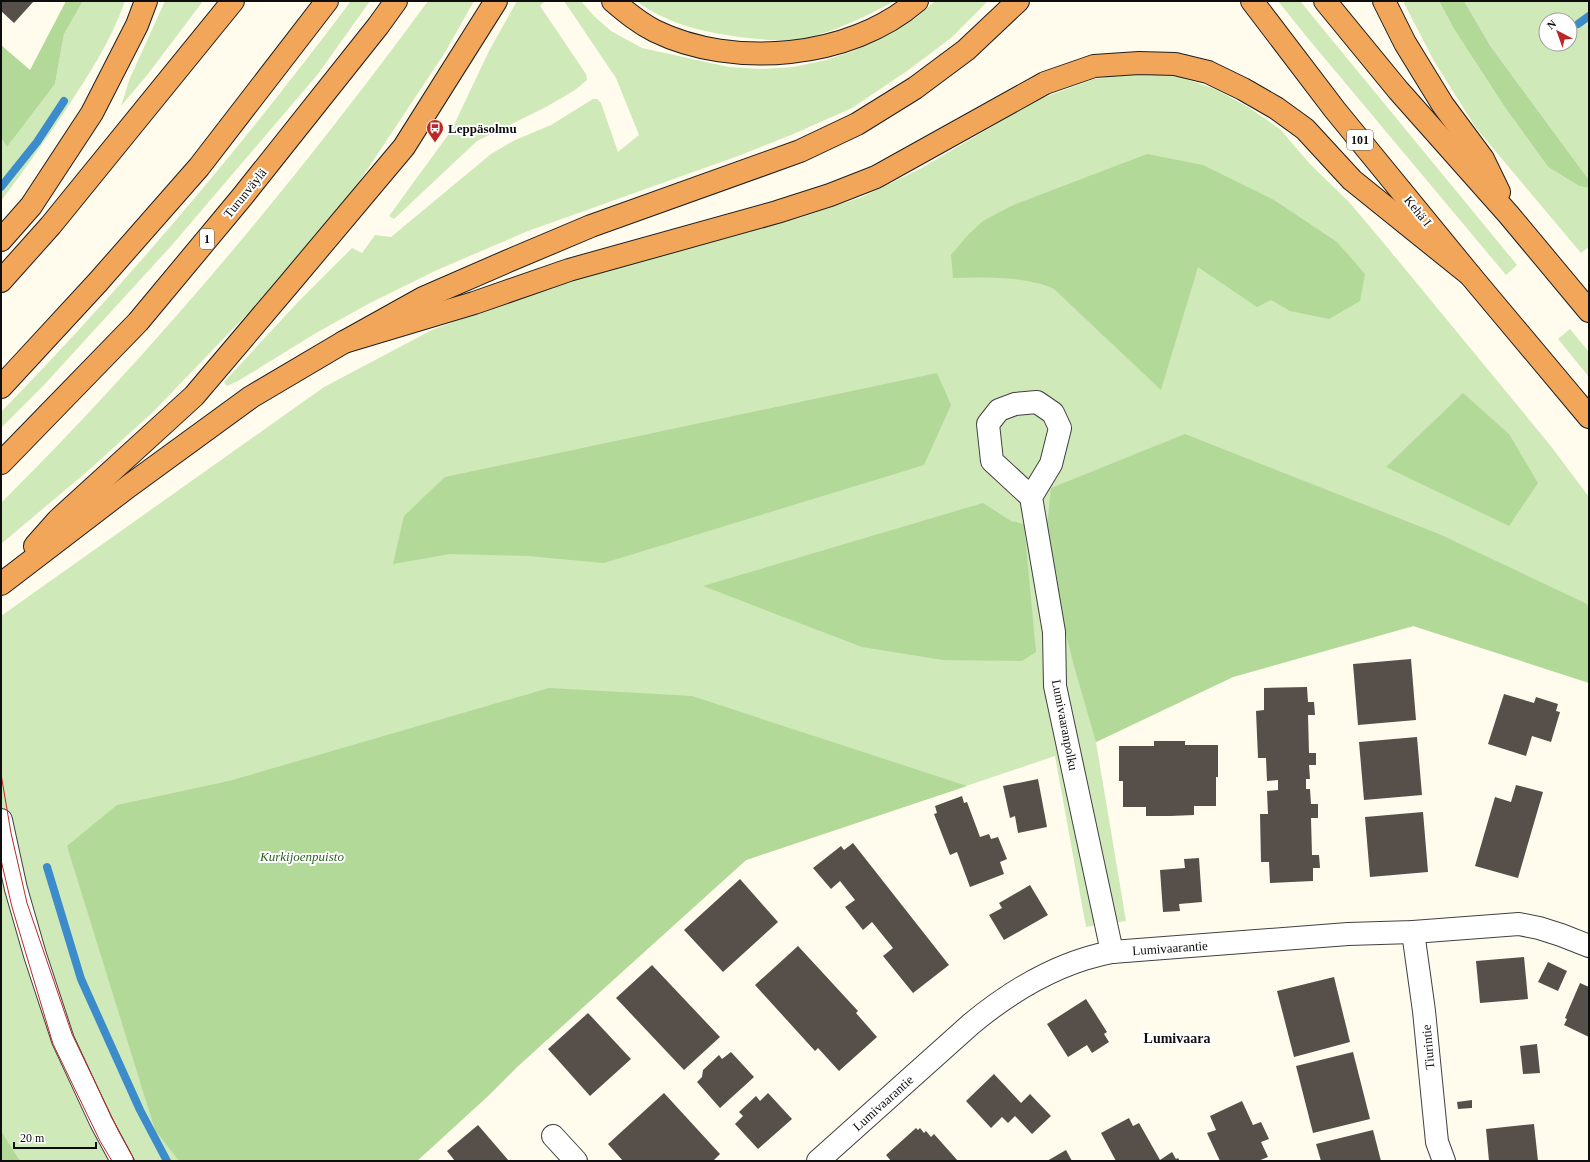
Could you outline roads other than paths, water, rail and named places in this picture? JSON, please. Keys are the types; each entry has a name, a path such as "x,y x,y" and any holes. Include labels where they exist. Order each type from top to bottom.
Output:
{"highway":[{"path":"1,240 31,206 92,113 138,24 146,1"},
{"path":"1,281 51,225 233,1"},
{"path":"1,387 98,282 199,166 327,1"},
{"name":"Turunväylä","path":"1,463 138,322 242,197 378,26 396,1"},
{"path":"1,584 58,520 194,396 404,146 496,1"},
{"path":"613,1 629,15 655,30 678,40 703,47 734,52 770,54 825,46 854,37 906,10 917,1"},
{"path":"1,584 129,486 252,397 344,342 423,298 508,261 591,226 800,151 857,124 915,88 966,50 1018,1"},
{"path":"1325,1 1398,90 1510,215 1589,311"},
{"path":"1384,1 1405,43 1443,105 1483,159 1510,215"},
{"name":"Kehä I","path":"1253,2 1336,110 1470,275 1589,417"},
{"path":"344,342 474,303 569,270 777,212 830,195 876,177 1045,83 1094,66 1139,63 1175,64 1208,72 1243,88 1276,108 1305,129 1352,180 1470,275"}],"street":[{"name":"Lumivaaranpolku","path":"1031,497 1054,632 1055,686 1112,952"},
{"path":"1,820 16,888 35,955 63,1040 100,1122 122,1161"},
{"name":"Lumivaarantie","path":"818,1161 993,1006 1021,987 1076,962 1112,952 1348,934 1413,932 1519,924 1561,935 1589,946"},
{"name":"Tiurintie","path":"1413,932 1424,1011 1437,1142 1444,1161"},
{"path":"553,1136 576,1161"}],"waterway":[{"path":"1578,24 1589,16"},
{"path":"1,187 37,142 64,101"},
{"path":"47,867 81,979 140,1110 167,1161"}],"tram line":[{"path":"1,774 11,833 27,903 72,1034 118,1130 135,1161"},
{"path":"1,860 12,907 53,1044 100,1141 112,1161"}],"place":[{"name":"Leppäsolmu","path":"435,143"}],"district":[{"name":"Lumivaara","path":"1177,1038"}],"park label":[{"name":"Kurkijoenpuisto","path":"302,856"}]}
